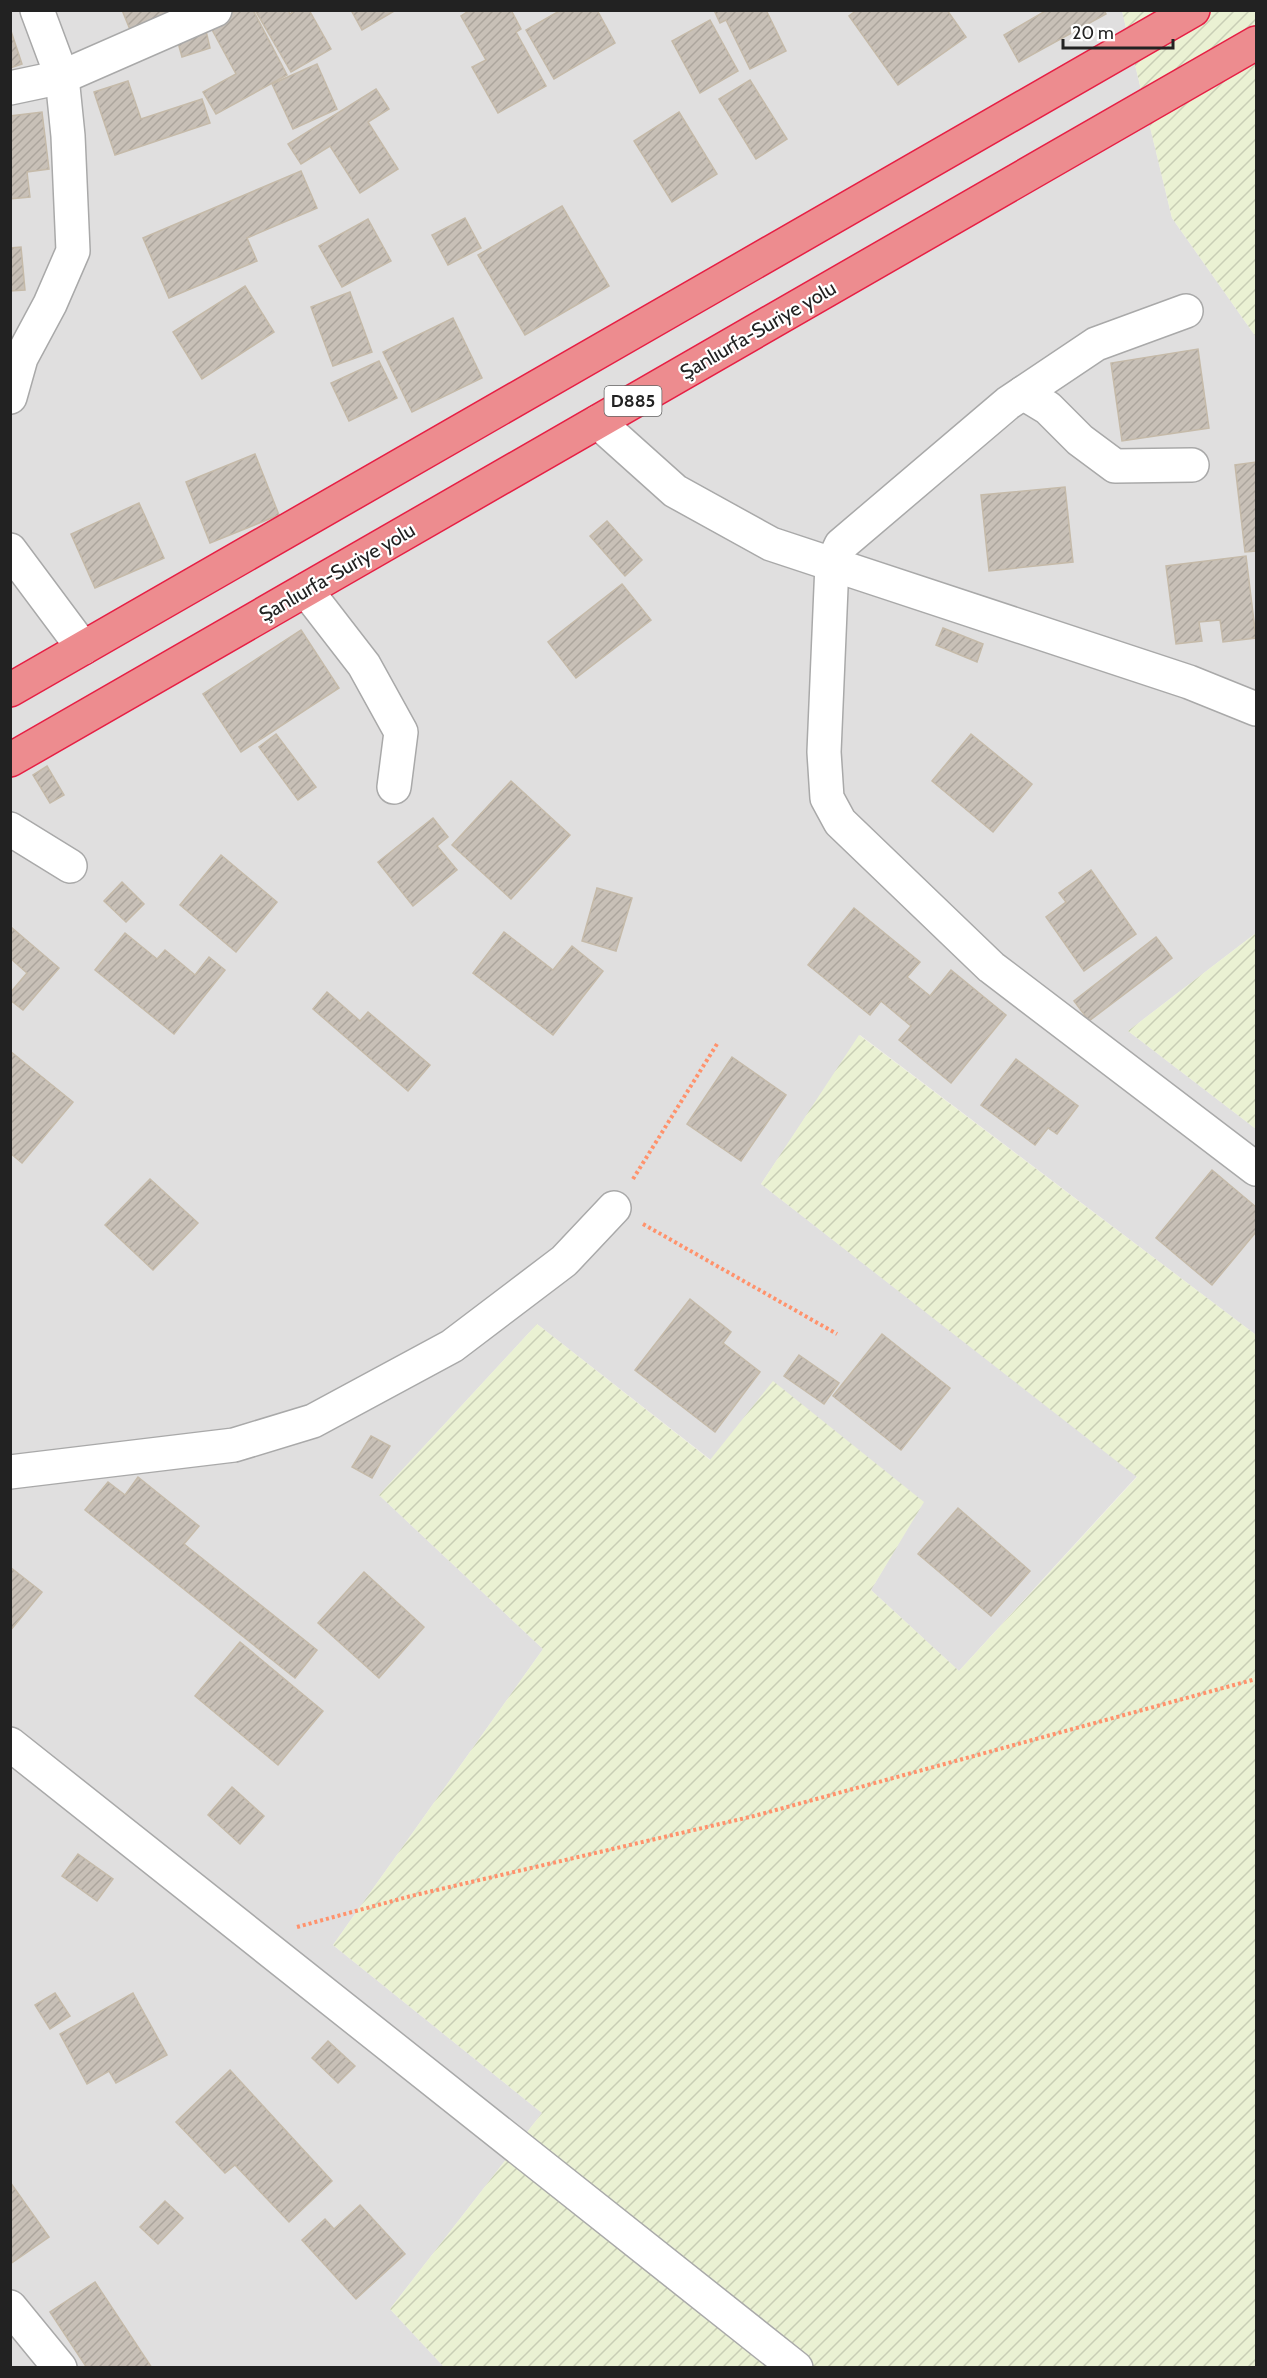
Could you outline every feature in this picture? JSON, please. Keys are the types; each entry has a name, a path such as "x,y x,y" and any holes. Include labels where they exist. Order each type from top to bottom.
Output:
{"highway":[{"path":"10,690 1193,10"},
{"name":"Şanlıurfa-Suriye yolu","path":"10,760 1257,43"}],"street":[{"path":"10,397 21,358 50,304 73,251 68,136 62,77 36,10"},
{"path":"10,88 62,77 215,10"},
{"path":"1186,310 1096,344 1008,403 841,545 832,564 824,752 827,798 840,822 991,967 1257,1169"},
{"path":"1023,393 1048,408 1080,440 1116,466 1192,465"},
{"path":"598,422 675,491 771,544 1189,682 1257,709"},
{"path":"10,550 83,648"},
{"path":"306,590 364,665 401,732 394,787"},
{"path":"10,829 70,866"},
{"path":"10,1472 234,1445 313,1421 453,1346 564,1261 615,1208"},
{"path":"10,1744 796,2367"},
{"path":"10,2307 60,2367"}],"path":[{"path":"717,1044 615,1208 837,1334"},
{"path":"266,1947 290,1930 309,1922 754,1816 1257,1679"}],"shaded area":[{"path":"11,11 1122,11 1172,218 1256,337 1256,933 1128,1031 1256,1129 1256,1335 860,1035 761,1184 1137,1476 959,1671 871,1590 923,1502 711,1460 537,1324 379,1495 543,1649 333,1945 542,2113 390,2309 444,2367 11,2368"}],"green space":[{"path":"1122,11 1256,11 1256,337 1172,218"},
{"path":"1256,933 1256,1129 1128,1031"},
{"path":"859,1035 1256,1335 1256,2367 444,2367 390,2309 542,2113 333,1945 543,1649 379,1495 537,1324 710,1460 773,1381 924,1502 871,1590 959,1671 1137,1477 761,1184"}],"building":[{"path":"122,10 184,10 131,32"},
{"path":"237,10 253,10 287,75 216,114 203,92 236,74 210,26"},
{"path":"255,10 288,10 290,14 295,10 309,10 331,49 291,72"},
{"path":"351,10 396,10 362,30"},
{"path":"470,10 511,10 521,29 516,32 546,86 498,113 472,67 486,60 461,16"},
{"path":"561,10 597,10 615,43 554,79 526,30"},
{"path":"714,10 766,10 786,51 750,69 726,20 720,23"},
{"path":"857,10 947,10 966,37 898,85 849,16"},
{"path":"1047,10 1104,10 1106,14 1019,62 1004,35"},
{"path":"710,20 738,71 700,93 672,41"},
{"path":"10,28 22,64 10,68"},
{"path":"206,31 210,48 182,57 177,39"},
{"path":"317,64 337,109 293,129 272,84"},
{"path":"750,80 787,139 756,159 719,99"},
{"path":"128,81 141,119 202,99 210,123 115,155 94,92"},
{"path":"376,89 389,109 368,122 398,169 360,193 330,146 301,164 288,144"},
{"path":"42,112 49,169 27,172 30,197 10,199 10,116"},
{"path":"679,112 717,174 672,202 634,141"},
{"path":"301,171 317,208 247,238 257,261 169,298 143,238"},
{"path":"562,206 609,286 525,335 478,255"},
{"path":"465,218 481,248 448,265 432,235"},
{"path":"368,219 391,261 342,287 319,246"},
{"path":"21,247 25,290 10,291 10,248"},
{"path":"245,286 274,332 202,379 173,332"},
{"path":"350,292 372,352 333,366 311,307"},
{"path":"453,318 482,378 412,412 383,352"},
{"path":"1198,349 1209,428 1122,441 1111,363"},
{"path":"379,361 397,398 349,421 331,383"},
{"path":"255,454 279,515 210,543 186,482"},
{"path":"1256,462 1256,551 1245,552 1235,465"},
{"path":"1065,487 1073,562 989,571 981,495"},
{"path":"139,503 164,558 95,588 71,534"},
{"path":"607,521 642,560 625,576 590,536"},
{"path":"1246,556 1256,638 1223,642 1220,620 1199,622 1202,641 1176,644 1166,566"},
{"path":"622,584 651,620 576,678 548,642"},
{"path":"943,628 983,644 977,662 936,645"},
{"path":"301,630 339,688 241,752 203,694"},
{"path":"276,734 316,787 298,800 259,747"},
{"path":"971,734 1032,784 993,832 932,781"},
{"path":"47,766 64,795 50,803 33,775"},
{"path":"511,781 570,835 511,899 452,845"},
{"path":"433,818 448,837 437,846 457,870 413,906 378,862"},
{"path":"221,855 277,902 236,952 180,905"},
{"path":"1091,870 1136,934 1084,971 1046,917 1066,902 1059,893"},
{"path":"122,882 144,904 126,922 104,901"},
{"path":"597,888 632,898 616,951 582,941"},
{"path":"854,908 920,962 907,977 930,996 951,970 1006,1015 951,1083 899,1040 911,1026 881,1001 870,1015 808,965"},
{"path":"11,927 59,968 23,1010 10,1000 10,993 27,973 10,958"},
{"path":"504,932 553,970 572,946 603,971 553,1035 473,973"},
{"path":"125,933 157,959 165,950 195,975 209,957 225,970 174,1034 95,970"},
{"path":"1156,937 1172,958 1089,1021 1074,1001"},
{"path":"327,992 360,1021 368,1012 430,1065 408,1091 313,1009"},
{"path":"10,1051 73,1102 22,1163 10,1153"},
{"path":"732,1057 786,1095 741,1161 687,1124"},
{"path":"1016,1059 1078,1106 1057,1134 1048,1128 1035,1145 981,1105"},
{"path":"1212,1170 1256,1207 1256,1232 1212,1285 1156,1238"},
{"path":"150,1179 198,1223 153,1270 105,1225"},
{"path":"690,1299 731,1332 723,1343 760,1372 715,1432 635,1370"},
{"path":"882,1334 950,1388 901,1450 833,1396"},
{"path":"799,1355 839,1383 824,1404 784,1376"},
{"path":"371,1436 390,1446 372,1478 352,1467"},
{"path":"138,1477 199,1526 184,1544 317,1650 295,1678 85,1510 108,1482 125,1495"},
{"path":"958,1508 1030,1571 991,1616 918,1554"},
{"path":"10,1567 42,1592 10,1631"},
{"path":"364,1572 424,1627 379,1678 318,1623"},
{"path":"240,1642 323,1711 278,1765 195,1696"},
{"path":"232,1787 264,1816 240,1844 208,1815"},
{"path":"78,1854 113,1879 97,1901 62,1876"},
{"path":"55,1993 70,2016 50,2029 35,2005"},
{"path":"133,1993 167,2055 116,2083 109,2071 87,2084 60,2034"},
{"path":"328,2041 355,2066 338,2083 312,2058"},
{"path":"230,2070 332,2181 289,2222 235,2165 225,2173 176,2122"},
{"path":"10,2182 49,2237 10,2264"},
{"path":"165,2201 183,2218 158,2244 140,2227"},
{"path":"360,2205 405,2254 356,2299 302,2240 325,2219 334,2229"},
{"path":"95,2282 152,2368 87,2368 50,2312"}]}
